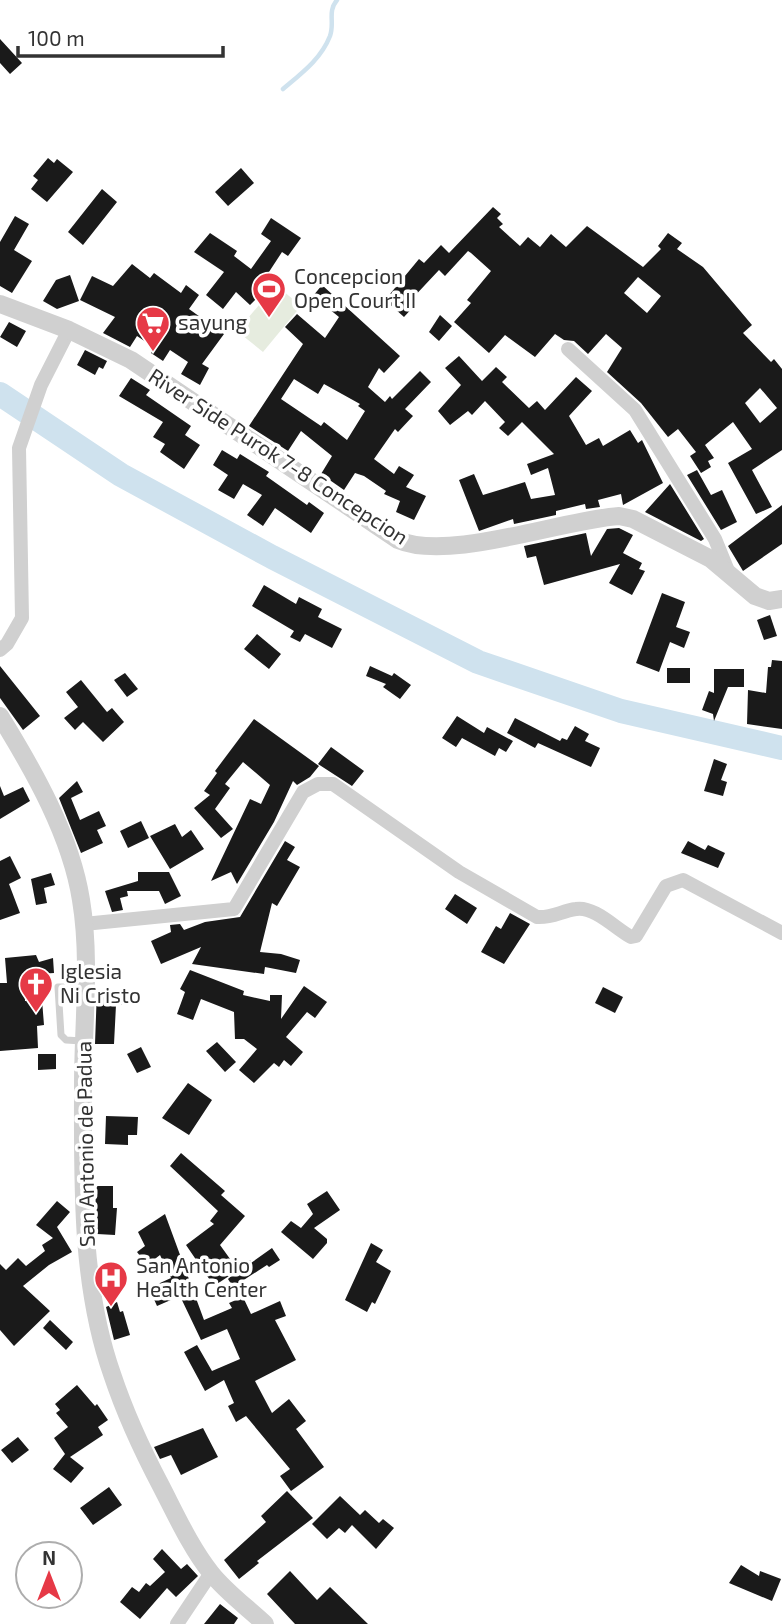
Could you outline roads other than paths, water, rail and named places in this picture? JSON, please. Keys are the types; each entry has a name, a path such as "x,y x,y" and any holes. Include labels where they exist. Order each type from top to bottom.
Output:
{"street":[{"name":"River Side Purok 7-8 Concepcion","path":"0,304 69,330 131,360 398,540 411,546 477,542 619,516 633,519 728,571 755,596 769,601 782,600"},
{"path":"0,650 7,645 22,618 19,448 41,385 69,330"},
{"path":"568,349 635,410 715,539 728,571"},
{"name":"San Antonio de Padua","path":"0,716 21,750 64,840 81,898 84,924 83,1162 88,1247 99,1325 111,1373 139,1443 178,1520 211,1573 265,1624"},
{"path":"84,924 234,909 303,792 318,784 334,784 459,872 537,917 550,918 576,908 586,909 631,937 636,936 666,886 683,880 782,933"},
{"path":"177,1624 211,1573"}],"lane":[{"path":"83,1041 65,1040 61,1035 58,987 84,987"}],"waterway":[{"path":"283,89 322,52 330,36 332,9 337,0"},
{"path":"0,394 121,475 272,557 478,662 621,711 782,748"}],"place":[{"name":"Concepcion Open Court II","path":"269,319"},
{"name":"sayung","path":"153,353"},
{"name":"Iglesia Ni Cristo","path":"36,1014"},
{"name":"San Antonio Health Center","path":"111,1308"}]}
